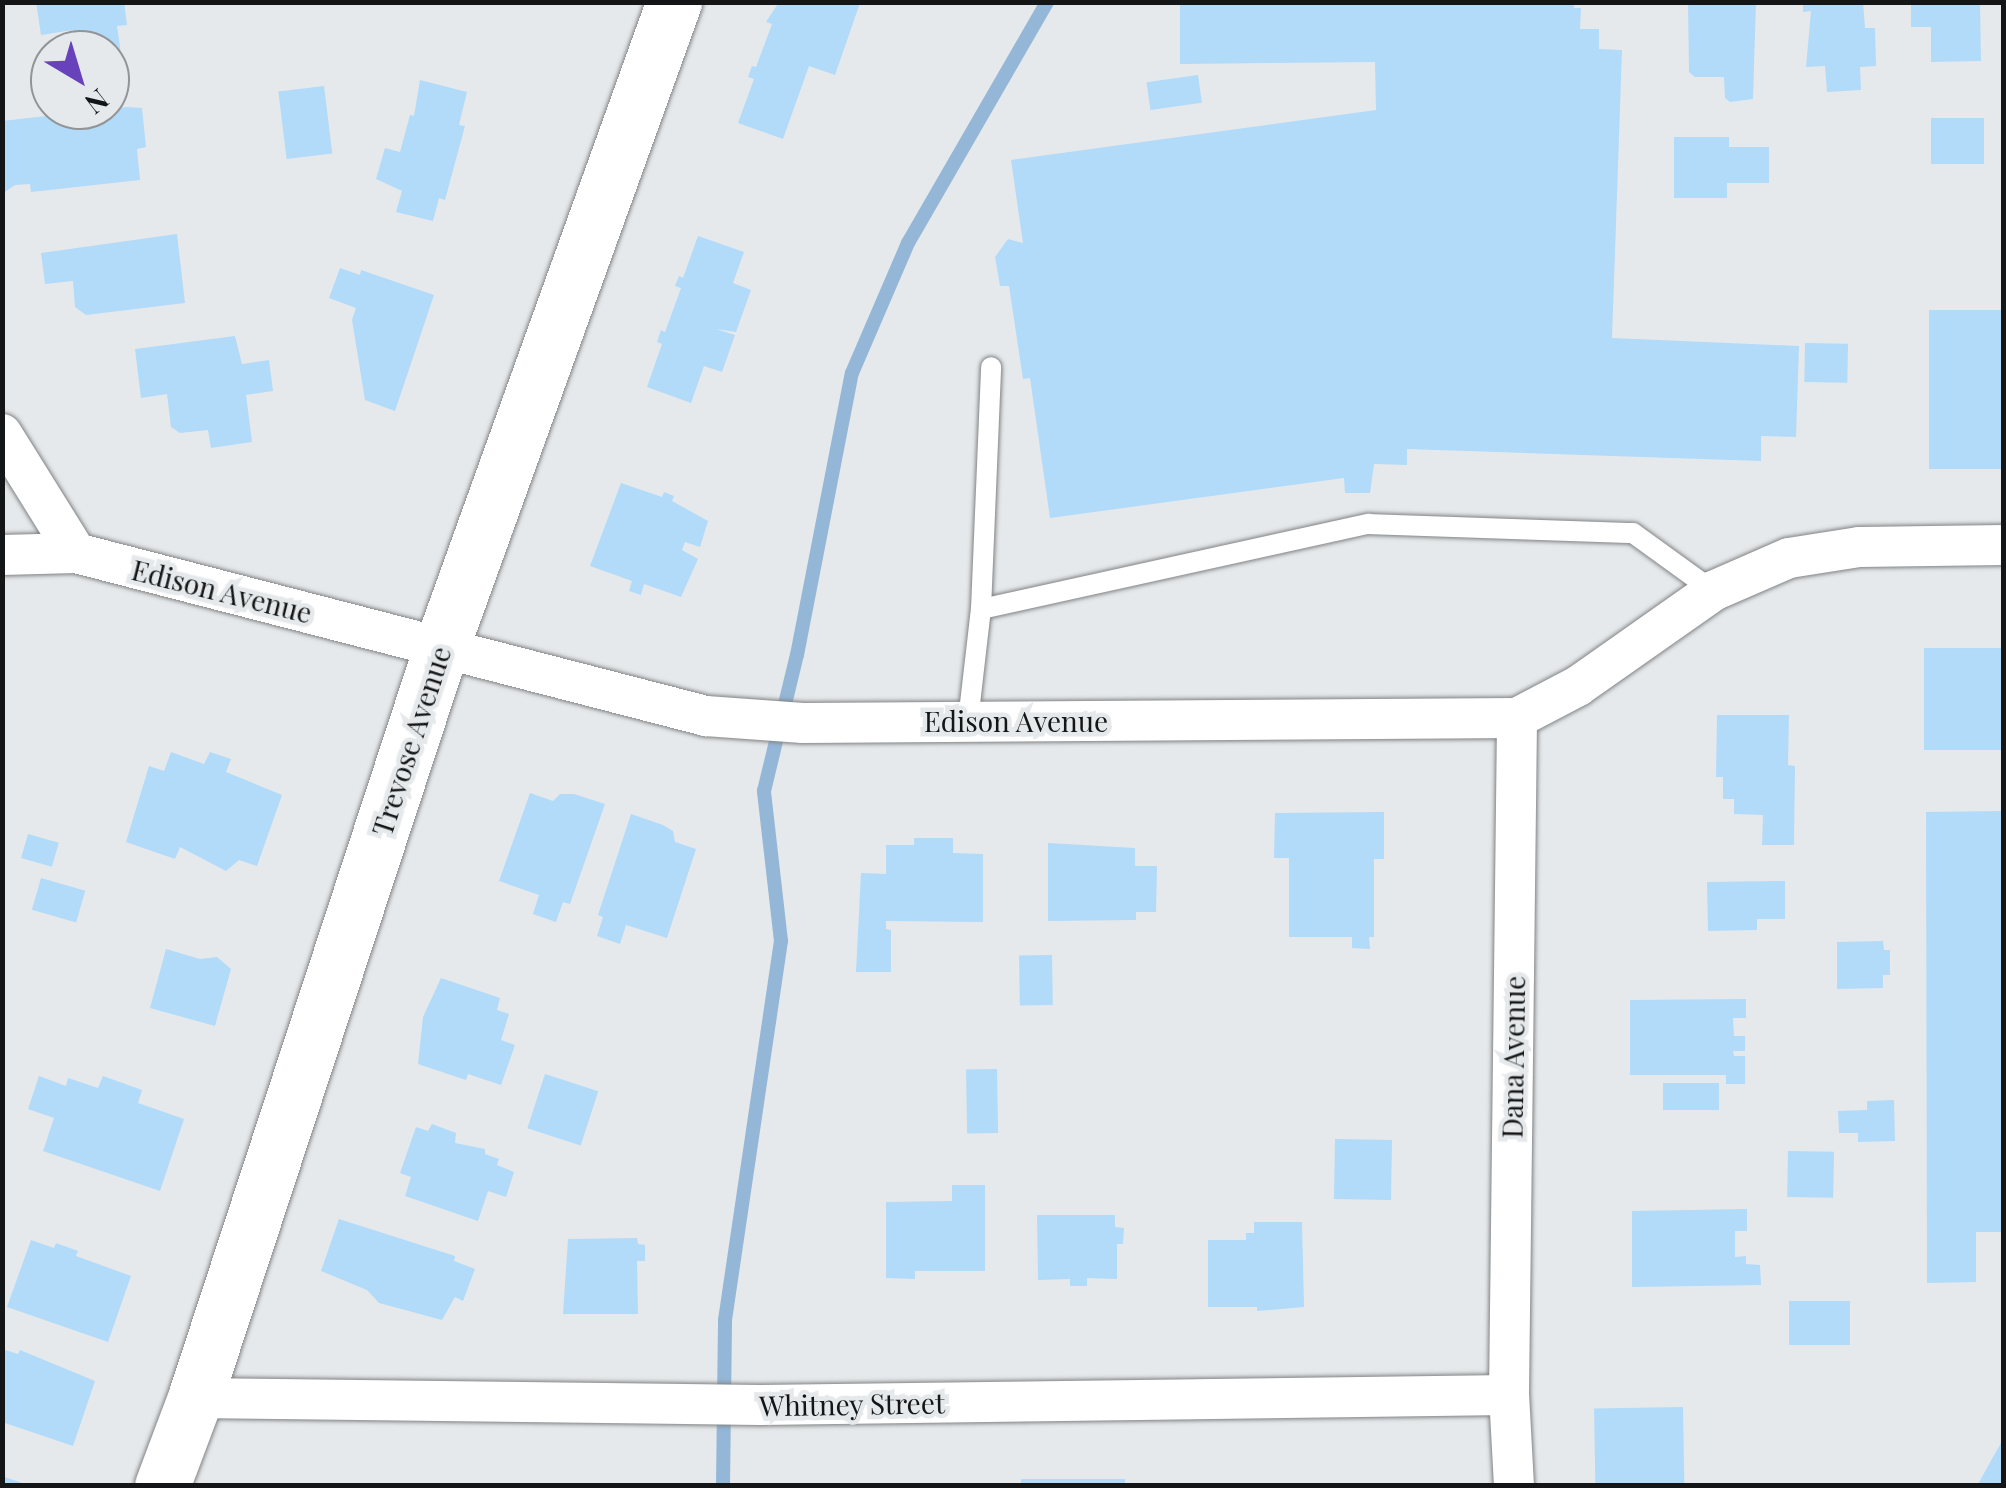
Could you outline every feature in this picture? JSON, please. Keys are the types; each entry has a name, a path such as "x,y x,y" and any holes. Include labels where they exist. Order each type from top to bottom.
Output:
{"street":[{"name":"Trevose Avenue","path":"162,1486 195,1398 441,648 674,2"},
{"path":"2,434 76,554"},
{"name":"Edison Avenue","path":"2,555 76,554 738,720 803,723 1517,718 1578,686 1713,590 1789,558 1858,546 2004,545"},
{"name":"Dana Avenue","path":"1514,1486 1509,1395 1517,718"},
{"name":"Whitney Street","path":"195,1398 760,1405 1509,1395"}],"lane":[{"path":"968,721 981,609 991,367"},
{"path":"981,609 1369,524 1632,533 1713,590"}],"building":[{"path":"36,2 124,2 127,25 117,26 118,30 40,30"},
{"path":"779,2 860,3 835,75 809,66 783,139 738,123 754,79 748,77 752,66 756,67 772,24 766,22"},
{"path":"1180,2 1574,2 1574,8 1581,8 1580,29 1599,29 1599,49 1622,50 1612,338 1799,346 1796,437 1761,436 1761,461 1407,449 1407,465 1374,464 1370,493 1345,493 1344,478 1050,518 1030,378 1023,379 1009,286 1000,286 995,257 1008,239 1023,243 1011,160 1376,110 1375,62 1180,64"},
{"path":"1688,2 1756,2 1753,99 1730,102 1725,98 1724,77 1695,77 1689,72"},
{"path":"1803,2 1863,2 1865,28 1875,28 1876,66 1860,67 1861,90 1827,92 1825,66 1806,67 1811,11 1803,12"},
{"path":"1911,2 1980,2 1981,61 1931,62 1931,27 1911,27"},
{"path":"1198,75 1202,103 1150,110 1147,82"},
{"path":"420,80 467,92 459,125 465,126 445,200 439,198 433,221 396,212 402,191 376,179 385,148 400,152 410,115 414,116"},
{"path":"324,86 332,153 287,159 278,92"},
{"path":"130,107 142,108 146,147 137,149 140,180 31,192 30,184 15,185 2,194 2,121 30,118 30,130 130,130"},
{"path":"1931,118 1984,118 1984,164 1931,164"},
{"path":"1674,137 1729,137 1729,147 1769,147 1769,183 1727,183 1727,198 1674,198"},
{"path":"177,234 185,303 86,315 75,307 73,281 45,284 41,253"},
{"path":"698,236 744,252 733,283 751,290 736,332 716,329 735,335 722,372 704,366 691,403 647,387 662,344 657,342 661,330 665,332 681,288 675,286 679,276 683,278"},
{"path":"340,268 360,275 361,270 434,295 395,411 365,400 352,320 356,308 329,298"},
{"path":"1929,310 2004,310 2004,469 1929,469"},
{"path":"235,336 242,364 269,360 273,391 246,395 252,442 211,448 208,430 180,433 171,427 167,394 141,398 135,349"},
{"path":"1805,343 1848,344 1847,383 1804,382"},
{"path":"621,483 662,497 664,492 674,496 672,501 708,521 700,547 685,542 682,550 698,559 681,597 644,584 641,595 629,591 632,581 590,566"},
{"path":"1924,648 2004,648 2004,750 1924,750"},
{"path":"1717,715 1789,715 1788,765 1795,766 1794,845 1762,845 1763,815 1734,814 1734,799 1723,799 1723,777 1716,777"},
{"path":"171,752 204,764 210,752 231,759 226,772 282,795 257,866 239,860 226,871 180,847 175,859 126,842 149,766 164,771"},
{"path":"530,793 553,801 560,794 574,794 605,804 570,904 563,902 556,922 533,914 539,895 499,881"},
{"path":"2004,811 2004,1232 1976,1232 1976,1282 1927,1283 1926,812"},
{"path":"1384,812 1384,859 1374,859 1374,937 1369,937 1370,949 1352,948 1352,937 1289,937 1289,858 1274,858 1275,813"},
{"path":"631,814 663,825 673,831 675,842 696,849 667,938 626,925 620,944 597,936 603,917 598,915"},
{"path":"28,834 59,843 52,867 21,858"},
{"path":"914,838 953,838 953,853 983,854 983,922 886,921 886,929 891,930 891,972 856,972 861,873 886,874 886,845 914,845"},
{"path":"1048,843 1135,848 1135,866 1157,866 1156,912 1136,912 1136,920 1048,921"},
{"path":"41,878 85,891 76,922 32,910"},
{"path":"1785,881 1785,919 1757,919 1757,930 1708,931 1707,882"},
{"path":"1883,941 1884,950 1890,950 1890,975 1883,975 1883,988 1837,989 1837,942"},
{"path":"166,949 200,959 217,957 231,969 215,1026 150,1008"},
{"path":"1052,955 1053,1005 1020,1006 1019,956"},
{"path":"441,978 500,998 497,1010 509,1014 501,1040 515,1045 501,1085 468,1074 466,1080 418,1064 423,1017"},
{"path":"1746,999 1746,1018 1733,1018 1734,1036 1745,1036 1745,1051 1733,1051 1734,1056 1745,1056 1745,1084 1726,1084 1726,1075 1630,1075 1630,1000"},
{"path":"997,1069 998,1133 967,1134 966,1070"},
{"path":"545,1074 598,1091 581,1146 527,1128"},
{"path":"39,1076 66,1086 68,1078 98,1088 103,1076 142,1090 138,1103 184,1119 160,1191 43,1151 54,1118 28,1109"},
{"path":"1663,1083 1719,1083 1719,1110 1663,1110"},
{"path":"1894,1100 1895,1141 1858,1142 1858,1133 1839,1133 1838,1111 1867,1110 1867,1101"},
{"path":"432,1124 456,1133 455,1143 485,1149 485,1154 499,1159 497,1165 514,1172 506,1197 488,1191 478,1221 405,1196 411,1177 400,1173 416,1127 428,1131"},
{"path":"1335,1139 1392,1140 1391,1200 1334,1199"},
{"path":"1788,1151 1834,1152 1833,1198 1787,1197"},
{"path":"952,1185 985,1185 985,1271 915,1271 915,1279 886,1278 886,1202 952,1201"},
{"path":"1747,1209 1747,1231 1735,1231 1735,1257 1746,1256 1746,1264 1760,1265 1761,1285 1632,1287 1632,1211"},
{"path":"1037,1215 1115,1215 1115,1227 1124,1228 1123,1244 1117,1244 1117,1279 1087,1278 1087,1286 1070,1286 1070,1279 1038,1280"},
{"path":"339,1219 455,1256 454,1261 475,1269 463,1301 455,1297 442,1320 379,1303 367,1290 321,1271"},
{"path":"1254,1222 1302,1222 1304,1307 1257,1311 1257,1307 1208,1307 1208,1240 1246,1240 1246,1233 1254,1233"},
{"path":"637,1238 638,1244 645,1245 645,1261 637,1261 638,1314 563,1314 568,1239"},
{"path":"31,1240 54,1248 56,1243 78,1251 76,1256 131,1276 108,1342 7,1307"},
{"path":"1789,1301 1850,1301 1850,1345 1789,1345"},
{"path":"2,1349 18,1354 20,1350 95,1381 73,1446 2,1422"},
{"path":"1683,1407 1684,1486 1595,1486 1594,1409"},
{"path":"2004,1438 2004,1486 1977,1486 1993,1457"},
{"path":"2,1476 28,1485 28,1486 2,1486"},
{"path":"1021,1479 1125,1479 1125,1486 1021,1486"}],"waterway":[{"path":"723,1486 725,1320 781,941 764,791 797,655 852,373 908,243 1047,2"}]}
